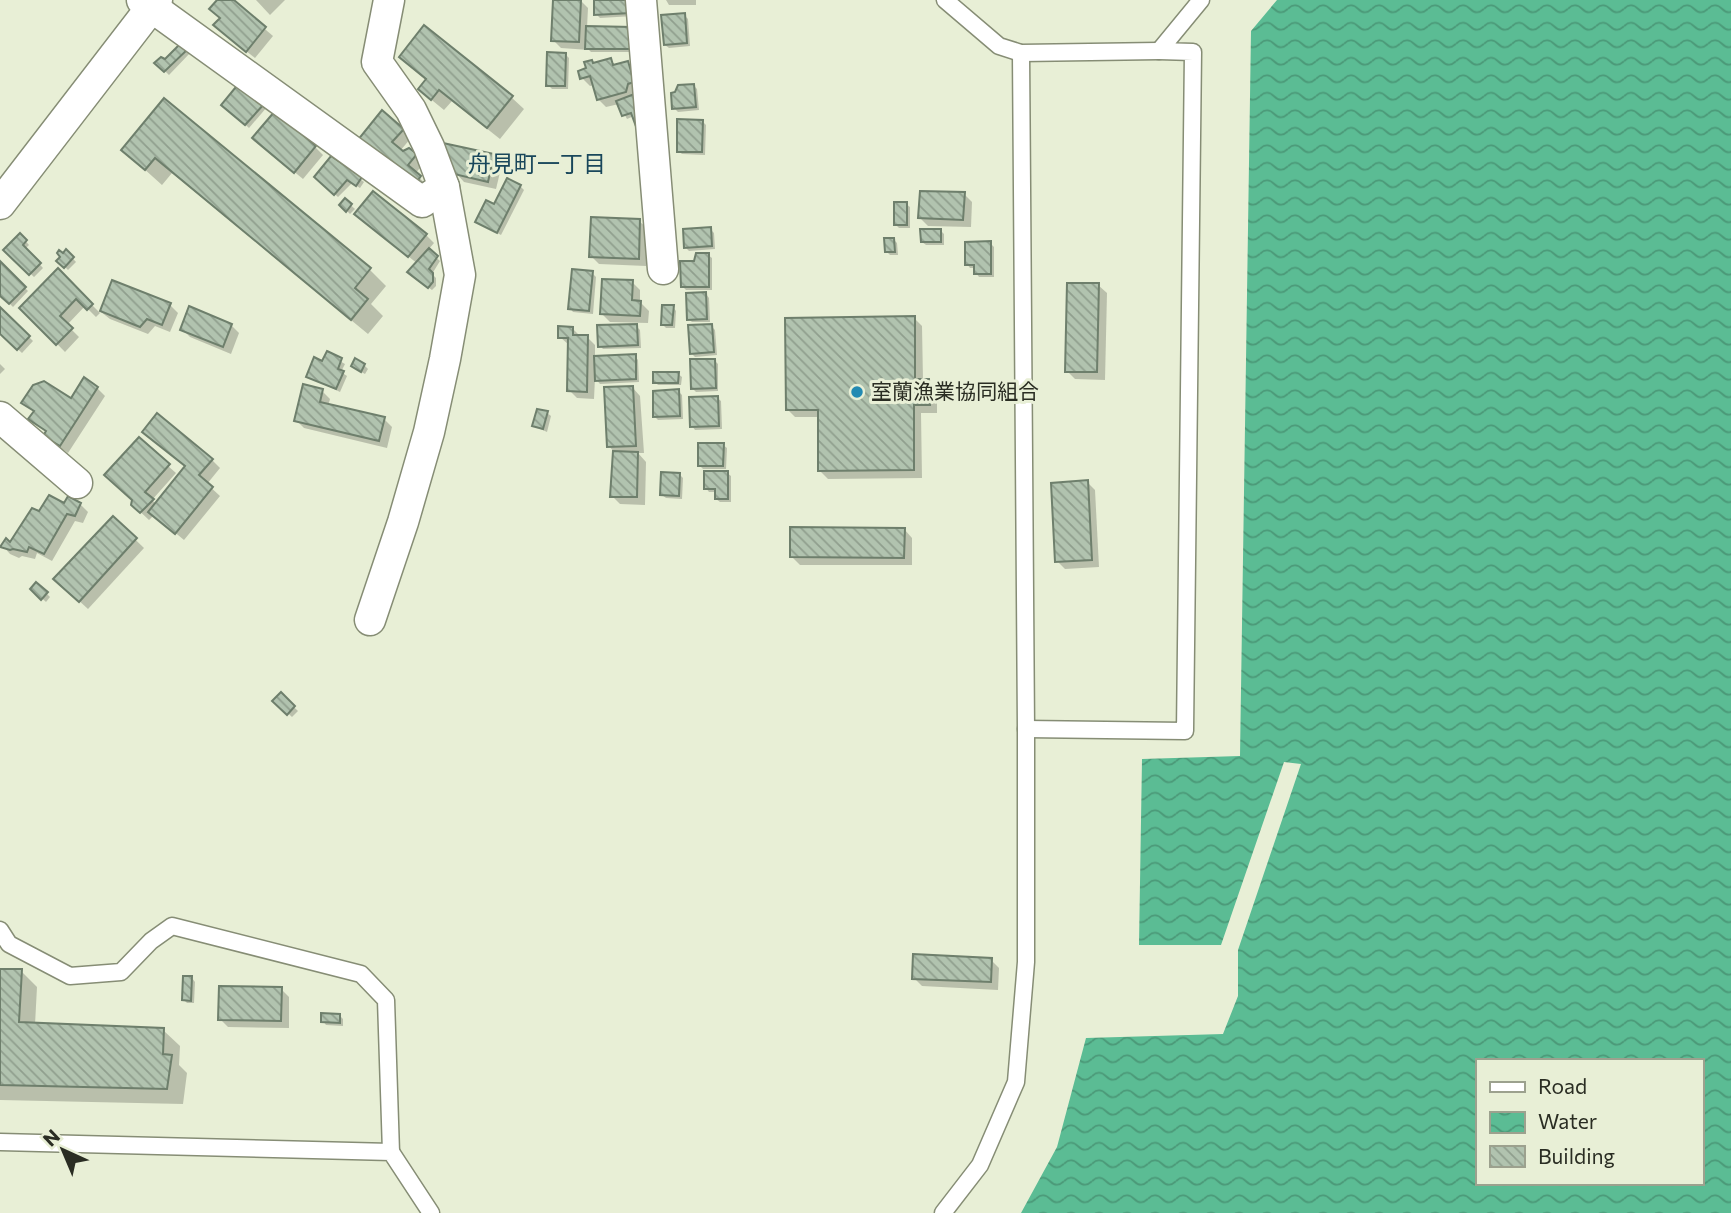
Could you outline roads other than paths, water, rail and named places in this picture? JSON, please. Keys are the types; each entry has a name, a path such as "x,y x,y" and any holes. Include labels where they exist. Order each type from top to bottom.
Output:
{"street":[{"path":"370,620 403,522 429,432 460,275 444,187 429,147 411,110 377,61 389,0"},
{"path":"641,0 663,269"},
{"path":"0,204 150,2 422,202 444,187"},
{"path":"0,417 77,483"}],"lane":[{"path":"945,0 999,46 1021,54 1193,52 1185,731 1026,729"},
{"path":"1159,51 1201,0"},
{"path":"943,1213 980,1165 1016,1082 1026,962 1021,54"},
{"path":"0,930 9,944 70,976 121,972 151,941 172,926 361,974 386,1000 391,1152 430,1213"},
{"path":"0,1142 391,1152"}],"water":[{"path":"1277,0 1731,0 1731,1213 1021,1213 1057,1147 1086,1038 1223,1034 1238,996 1238,950 1301,764 1284,762 1221,945 1139,945 1142,759 1240,756 1251,31"}],"place":[{"name":"室蘭漁業協同組合","path":"857,392"}],"district":[{"name":"舟見町一丁目","path":"537,164"}]}
